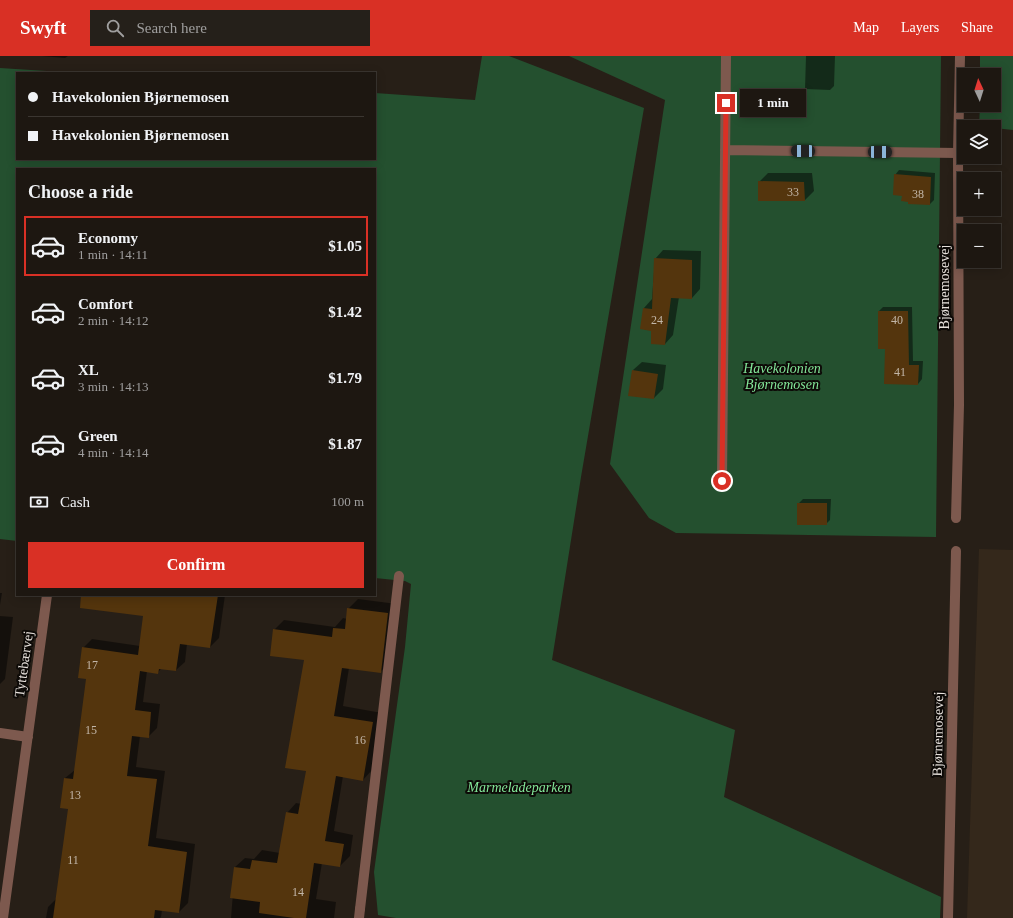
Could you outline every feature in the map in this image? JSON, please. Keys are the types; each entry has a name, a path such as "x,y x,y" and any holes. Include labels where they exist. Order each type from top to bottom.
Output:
{"street":[{"path":"722,481 726,56"},
{"name":"Bjørnemosevej","path":"959,120 960,56"},
{"path":"725,150 957,153"},
{"name":"Bjørnemosevej","path":"956,518 959,404 958,164"},
{"name":"Bjørnemosevej","path":"948,918 956,551"},
{"path":"359,914 399,576"},
{"name":"Tyttebærvej","path":"3,918 47,596"},
{"path":"0,733 28,737"}],"shaded area":[{"path":"979,549 1013,550 1013,918 967,918"}],"green space":[{"name":"Marmeladeparken","path":"482,56 509,56 644,108 581,477 552,660 735,730 724,797 941,897 940,918 396,918 378,915 374,872 405,647 411,584 405,581 376,578 376,168 16,168 16,541 0,539 0,68 62,72 16,72 16,160 376,160 376,93 475,100"},
{"name":"Havekolonien Bjørnemosen","path":"569,56 941,56 936,537 676,533 649,518 610,464 665,100"},
{"path":"980,56 1013,56 1013,130 1001,129 1001,120 979,120 980,112 1001,112 1001,68 980,68"}],"building":[{"path":"894,174 931,177 930,205 908,204 908,202 901,201 902,196 893,195"},
{"path":"758,181 804,182 805,201 758,201"},
{"path":"654,258 692,260 692,299 671,298 665,345 651,344 651,331 640,329 643,308 652,309"},
{"path":"878,311 908,311 909,365 919,365 918,385 884,384 885,349 878,349"},
{"path":"632,370 658,374 654,399 628,396"},
{"path":"797,503 827,503 827,525 797,525"},
{"path":"81,596 218,596 210,648 180,644 176,671 159,669 158,674 140,671 135,710 151,712 149,738 132,736 127,776 157,779 148,846 187,852 179,913 155,910 154,918 53,918 68,809 60,808 64,778 73,779 86,679 78,678 82,647 138,655 143,616 80,608"},
{"path":"347,608 388,613 381,673 342,668 334,716 373,722 363,781 336,776 325,841 344,844 340,867 314,863 306,918 294,918 259,913 260,902 230,898 234,867 250,869 252,860 277,863 286,812 298,814 306,771 285,768 304,660 270,656 273,629 332,637 333,628 345,629"}],"route":[{"path":"722,481 726,103"}]}
